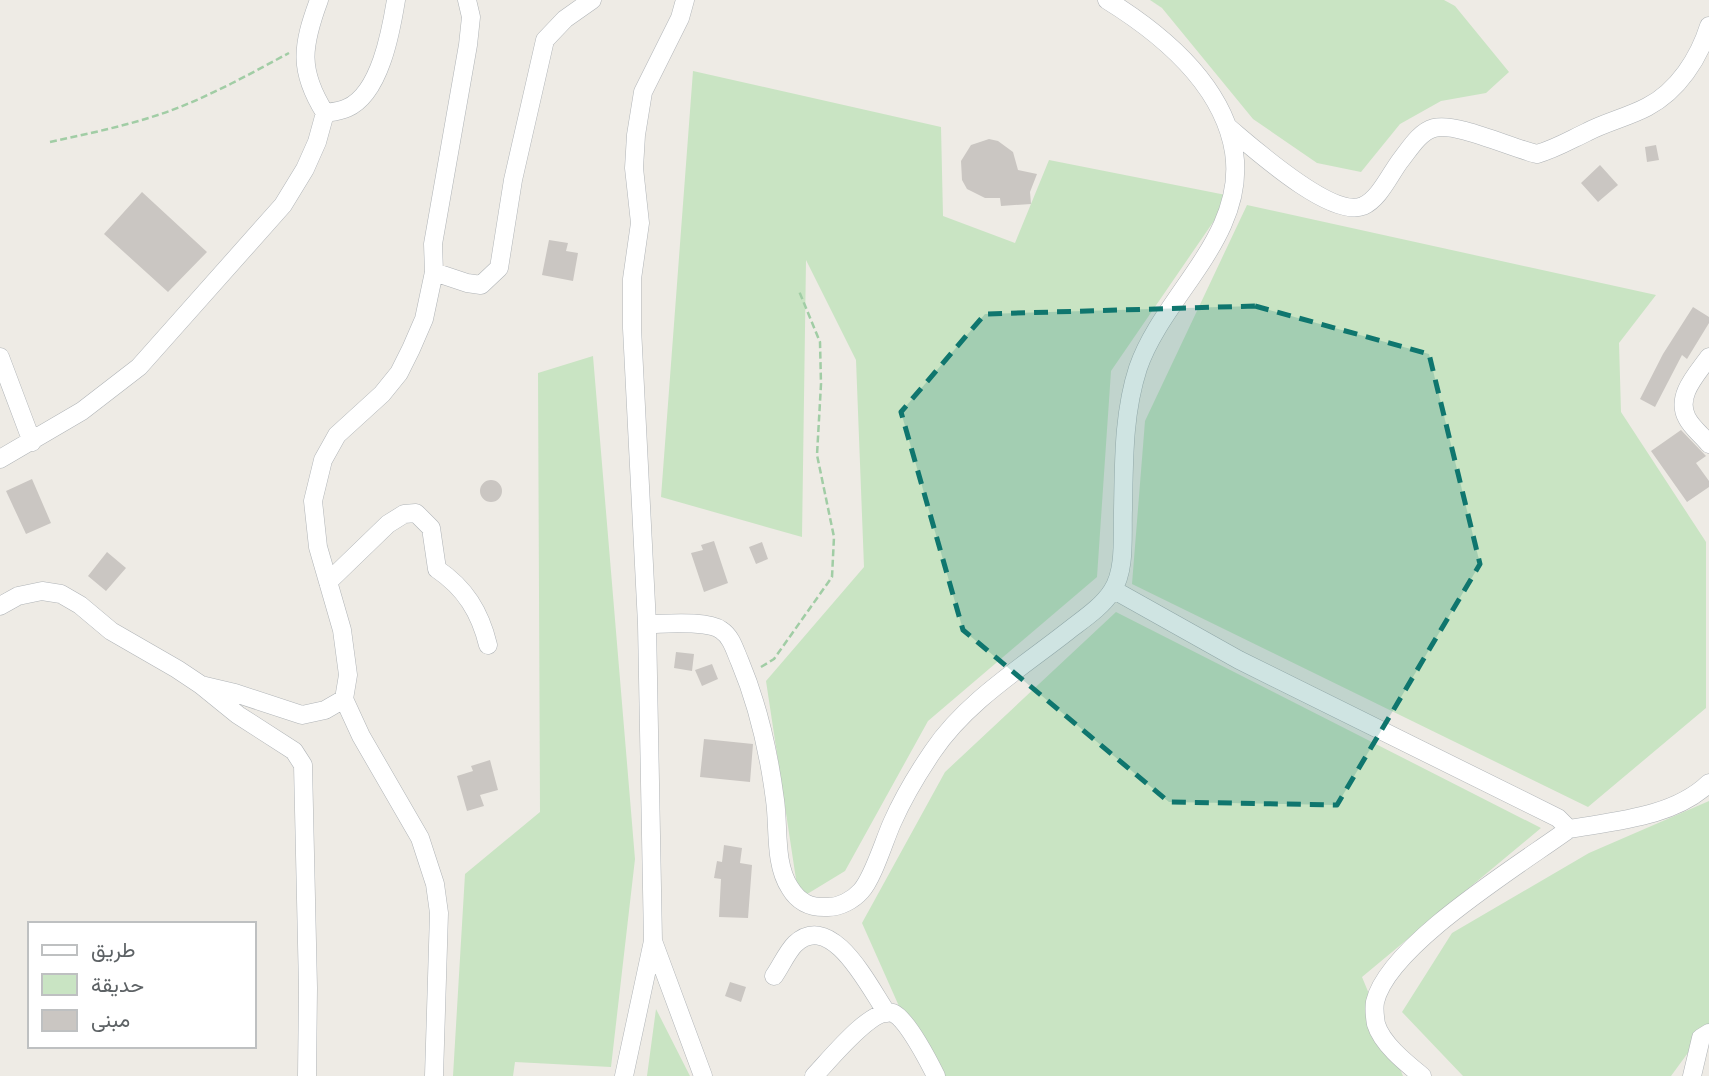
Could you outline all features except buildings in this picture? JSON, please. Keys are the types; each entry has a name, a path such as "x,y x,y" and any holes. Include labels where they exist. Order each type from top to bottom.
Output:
{"street":[{"path":"319,0 304,65 311,90 326,113"},
{"path":"326,113 349,108 373,81 382,65 391,34 396,0"},
{"path":"434,1076 439,914 435,884 420,838 361,736 344,699 348,675 342,630 318,547 313,501 323,460 337,435 382,394 399,373 424,319 434,272 433,244 468,46 471,16 467,0"},
{"path":"434,272 481,285 499,268 513,180 545,40 565,19 592,0"},
{"path":"624,1076 653,941 647,624 632,328 632,279 640,223 634,168 643,92 680,18 685,0"},
{"path":"647,624 718,627 732,643 746,676 762,730 770,769 782,869 788,886 799,900 812,907 832,907 848,902 863,890 894,818 949,727 1091,612 1114,590 1121,564 1129,405 1139,365 1153,337 1216,236 1226,215 1235,177 1234,153 1228,127 1208,92 1177,53 1154,32 1107,0"},
{"path":"1228,127 1275,167 1315,194 1344,207 1361,207 1373,200 1419,137 1431,128 1447,126 1537,154 1649,106 1663,98 1680,80 1696,57 1709,26"},
{"path":"0,459 82,411 139,368 283,205 305,169 326,113"},
{"path":"0,357 32,442"},
{"path":"1709,357 1690,384 1684,402 1687,419 1709,444"},
{"path":"328,582 388,524 404,514 416,513 431,528 437,569 456,582 479,616 488,645"},
{"path":"1114,590 1239,660 1558,818 1569,829"},
{"path":"0,604 18,596 42,591 61,594 80,605 111,631 177,669 238,715 295,751 303,765 309,988 306,1076"},
{"path":"201,685 302,715 325,710 344,699"},
{"path":"1422,1076 1388,1044 1377,1025 1374,1004 1385,980 1401,959 1427,933 1569,829 1603,825 1647,814 1691,796 1709,783"},
{"path":"775,976 795,944 807,937 821,936 834,940 844,950 887,1013"},
{"path":"653,941 703,1076"},
{"path":"814,1076 871,1018 887,1013 892,1013 901,1020 922,1049 936,1076"},
{"path":"1692,1076 1701,1038 1709,1033"}],"path":[{"path":"50,142 161,114 256,71 307,43"},
{"path":"746,676 774,659 832,577 834,537 817,455 821,384 820,342 799,291"}],"highlighted area":[{"path":"1255,306 1429,354 1480,564 1337,805 1169,802 963,630 901,412 985,314"}],"green space":[{"path":"1150,0 1444,0 1455,6 1509,72 1486,93 1441,101 1400,124 1361,172 1317,163 1253,119 1162,8"},
{"path":"693,71 941,127 943,216 1015,243 1049,160 1231,196 1111,371 1097,577 928,721 845,871 799,899 766,681 864,567 856,360 806,260 802,537 661,497"},
{"path":"1247,205 1656,295 1619,343 1621,412 1706,542 1706,708 1588,807 1132,584 1145,421"},
{"path":"593,356 635,859 611,1067 515,1062 513,1076 453,1076 465,874 540,812 538,373"},
{"path":"1116,612 1541,828 1362,977 1403,1076 930,1076 862,923 945,772"},
{"path":"1709,801 1709,1024 1671,1076 1463,1076 1402,1012 1452,933 1589,853"},
{"path":"656,1009 690,1076 647,1076"}]}
